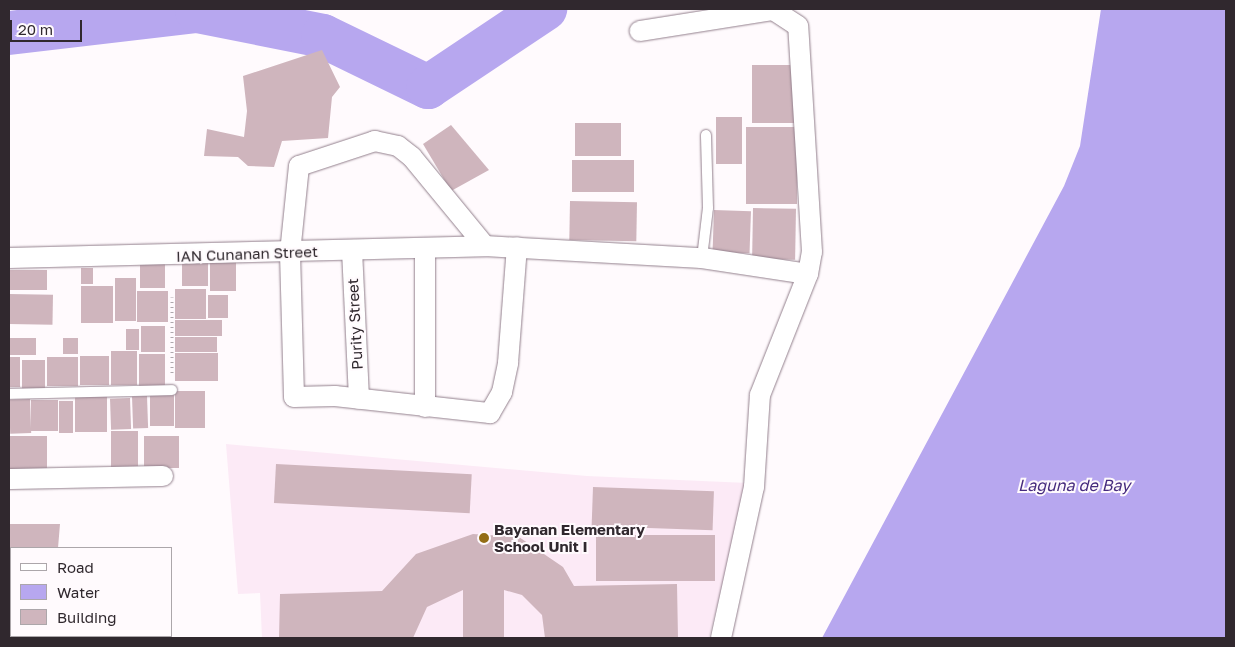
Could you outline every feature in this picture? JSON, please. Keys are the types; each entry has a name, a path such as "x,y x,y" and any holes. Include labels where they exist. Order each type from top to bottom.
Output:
{"street":[{"path":"640,31 773,10 798,26 812,252 808,274 760,394 754,487 721,638"},
{"path":"485,246 412,157 398,146 375,141 299,166 290,253 292,393 297,398 359,398 490,413 496,408 502,392 512,331 517,247"},
{"name":"IAN Cunanan Street","path":"9,258 290,253 485,246 702,258 808,274"},
{"path":"425,248 425,407"},
{"name":"Purity Street","path":"352,250 359,398"},
{"path":"9,479 163,476"}],"lane":[{"path":"702,258 708,208 706,135"},
{"path":"9,394 172,390"}],"path":[{"path":"172,297 172,390"}],"shaded area":[{"name":"Bayanan Elementary School Unit I","path":"226,444 587,476 748,483 709,638 262,638 260,593 238,594"}],"water":[{"name":"Laguna de Bay","path":"1101,9 1226,9 1226,638 822,638 1064,186 1080,146"}],"building":[{"path":"322,50 340,87 332,97 328,138 282,141 274,167 248,166 238,157 204,156 207,129 244,137 247,111 243,76"},
{"path":"752,65 798,65 798,123 752,123"},
{"path":"716,117 742,117 742,164 716,164"},
{"path":"575,123 621,123 621,156 575,156"},
{"path":"451,125 489,170 451,191 423,144"},
{"path":"746,127 797,127 797,204 746,204"},
{"path":"572,160 634,160 634,192 572,192"},
{"path":"570,201 637,202 636,241 569,240"},
{"path":"753,208 796,209 795,260 752,259"},
{"path":"714,210 751,211 750,253 713,252"},
{"path":"210,260 236,260 236,291 210,291"},
{"path":"182,261 208,261 208,286 182,286"},
{"path":"140,264 165,264 165,288 140,288"},
{"path":"81,268 93,268 93,284 81,284"},
{"path":"9,270 47,270 47,290 9,290"},
{"path":"115,278 136,278 136,321 115,321"},
{"path":"81,286 113,286 113,323 81,323"},
{"path":"175,289 206,289 206,319 175,319"},
{"path":"137,291 168,291 168,322 137,322"},
{"path":"9,294 53,295 52,325 9,324"},
{"path":"208,295 228,295 228,318 208,318"},
{"path":"175,320 222,320 222,336 175,336"},
{"path":"141,326 165,326 165,352 141,352"},
{"path":"126,329 139,329 139,350 126,350"},
{"path":"175,337 217,337 217,352 175,352"},
{"path":"9,338 36,338 36,355 9,355"},
{"path":"63,338 78,338 78,354 63,354"},
{"path":"111,351 137,351 137,385 111,385"},
{"path":"175,353 218,353 218,381 175,381"},
{"path":"139,354 165,354 165,386 139,386"},
{"path":"80,356 109,356 109,385 80,385"},
{"path":"9,357 20,357 20,387 9,387"},
{"path":"47,357 78,357 78,386 47,386"},
{"path":"22,360 45,360 45,389 22,389"},
{"path":"175,391 205,391 205,428 175,428"},
{"path":"150,394 174,394 174,426 150,426"},
{"path":"75,396 107,396 107,432 75,432"},
{"path":"147,396 148,428 133,429 132,397"},
{"path":"130,398 131,429 111,430 110,399"},
{"path":"30,399 31,433 10,434 9,400"},
{"path":"30,399 31,433 10,434 9,400"},
{"path":"59,401 73,401 73,433 59,433"},
{"path":"111,431 138,431 138,467 111,467"},
{"path":"9,436 47,436 47,474 9,474"},
{"path":"144,436 179,436 179,468 144,468"},
{"path":"276,464 472,474 470,513 274,503"},
{"path":"593,487 714,491 713,530 592,526"},
{"path":"9,524 60,524 58,547 10,547 10,637 46,638 9,638"},
{"path":"473,534 519,537 563,567 574,586 677,584 678,638 545,638 542,615 522,595 504,590 504,638 463,638 463,590 427,607 413,638 279,638 280,594 382,591 416,554"},
{"path":"596,535 715,535 715,581 596,581"}],"waterway":[{"path":"9,33 197,11 323,36 428,87 545,9"}],"place":[{"name":"Bayanan Elementary School Unit I","path":"484,538"}]}
